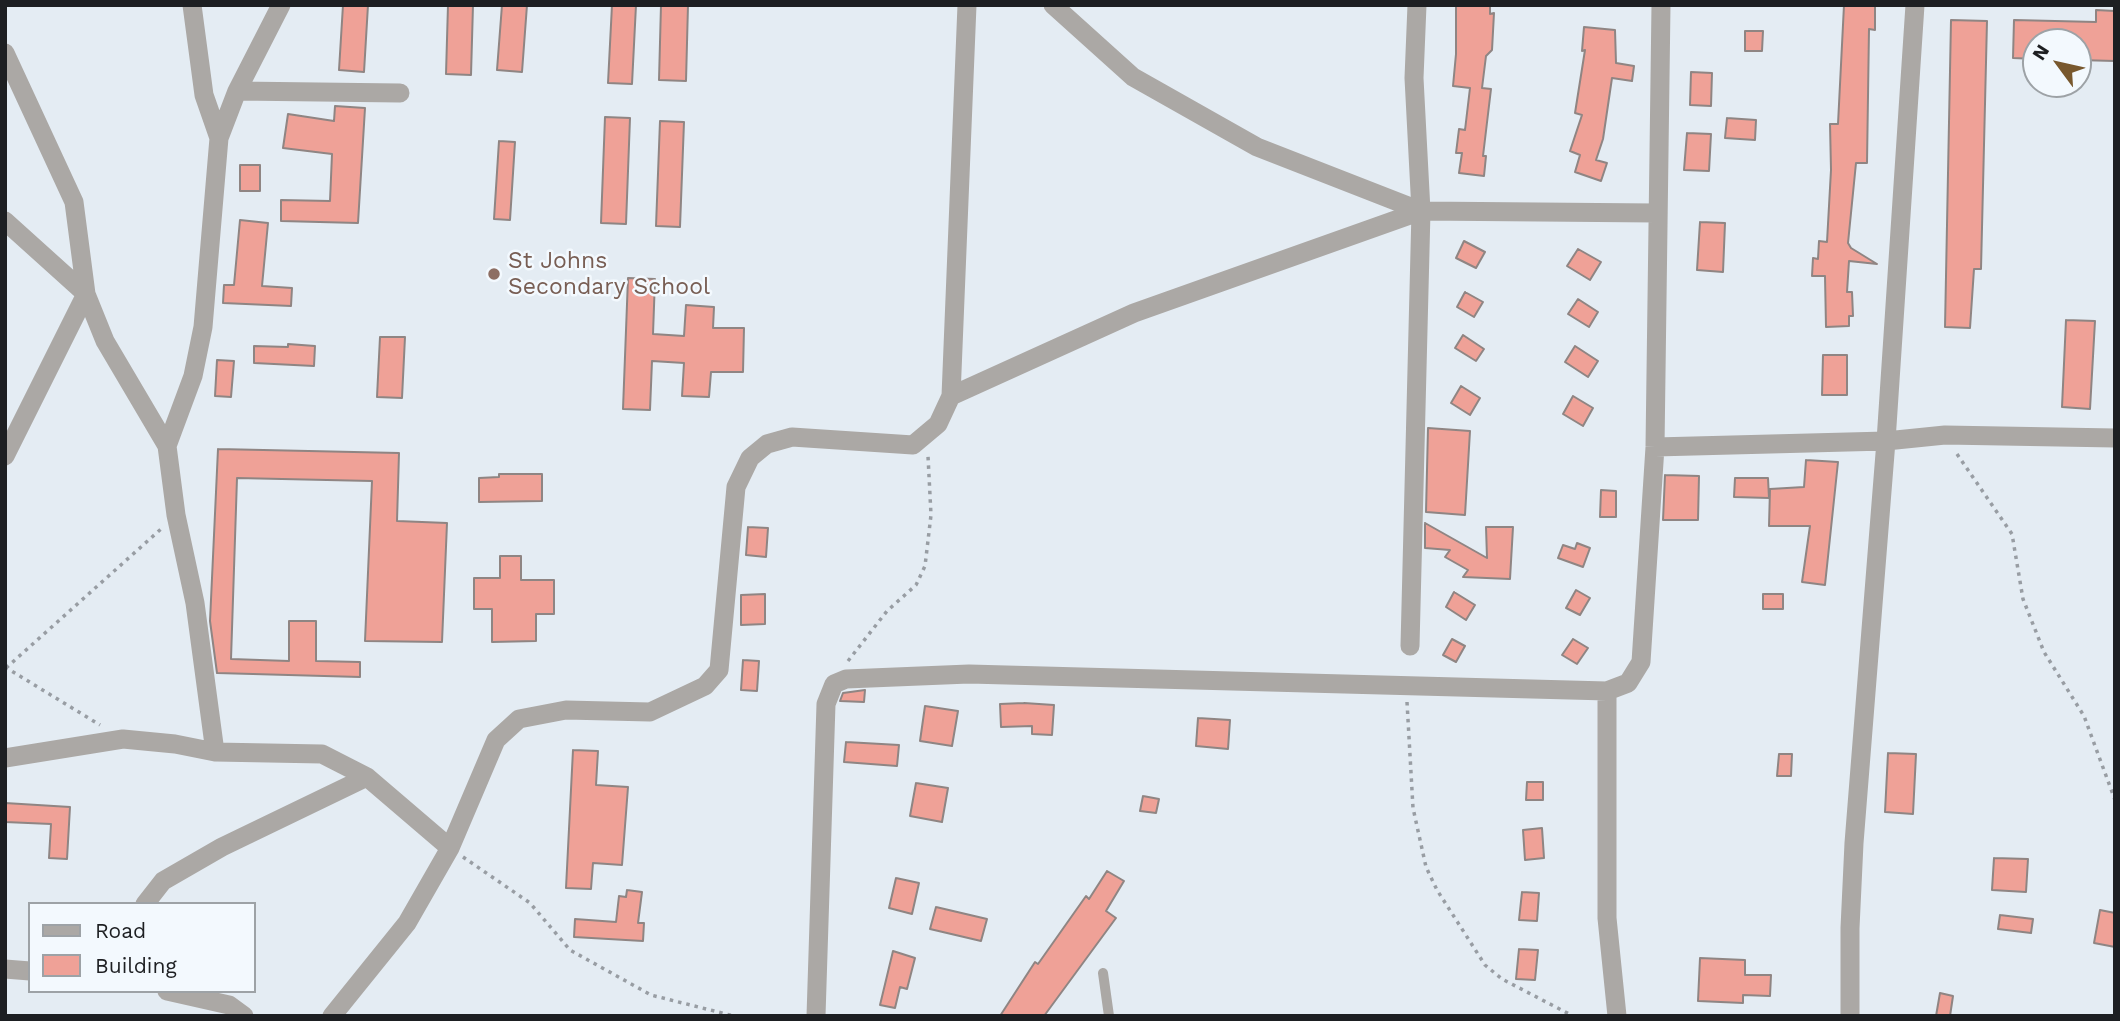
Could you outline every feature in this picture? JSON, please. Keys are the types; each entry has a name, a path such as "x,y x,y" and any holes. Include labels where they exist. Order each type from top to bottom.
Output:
{"street":[{"path":"192,5 204,95 219,138"},
{"path":"167,446 193,376 203,327 219,138 237,91 281,5"},
{"path":"332,1016 407,923 450,848 496,740 519,719 565,710 650,712 685,698 705,686 719,670 736,487 750,458 767,444 792,437 913,445 938,425 951,396 967,5"},
{"path":"1053,5 1133,77 1257,147 1421,211"},
{"path":"1410,646 1421,211 1415,78 1417,5"},
{"path":"816,1016 826,704 834,684 846,679 969,674 1607,691 1629,683 1641,662 1655,447 1656,213 1661,5"},
{"path":"1850,1016 1854,843 1886,441 1915,5"},
{"path":"5,53 74,202 86,293 105,341 167,446 176,515 195,604 215,752"},
{"path":"237,91 400,93"},
{"path":"951,396 1134,313 1421,211 1656,213"},
{"path":"5,221 86,293"},
{"path":"5,456 86,293"},
{"path":"1655,447 1886,441 1945,435 2115,438"},
{"path":"1607,691 1607,918 1617,1016"},
{"path":"5,758 123,739 215,752 322,754 367,777 450,848"},
{"path":"147,902 163,881 222,847 367,777"},
{"path":"5,969 28,971"},
{"path":"176,993 229,1005 244,1016"}],"lane":[{"path":"1103,973 1109,1016"}],"path":[{"path":"1945,435 1982,495 2012,534 2022,599 2044,652 2084,716 2115,800"},
{"path":"834,684 887,611 916,585 925,566 931,515 927,436"},
{"path":"123,739 6,667 176,515"},
{"path":"1406,687 1413,808 1426,867 1437,890 1485,965 1502,979 1573,1016"},
{"path":"450,848 530,904 570,950 651,995 734,1016"}],"building":[{"path":"343,5 368,5 364,72 339,70"},
{"path":"448,5 473,5 471,75 446,74"},
{"path":"502,5 527,5 522,72 497,70"},
{"path":"612,5 636,5 632,84 608,83"},
{"path":"661,5 688,5 686,81 659,80"},
{"path":"1456,5 1490,6 1490,14 1494,13 1492,50 1486,56 1482,88 1491,89 1483,156 1486,156 1484,176 1459,173 1462,153 1456,153 1459,129 1465,130 1470,88 1453,86"},
{"path":"1844,5 1875,5 1875,30 1869,29 1867,163 1856,163 1848,243 1851,248 1877,264 1849,261 1847,292 1852,292 1853,316 1849,316 1849,326 1826,327 1825,276 1812,276 1813,258 1818,259 1819,241 1827,242 1831,170 1830,124 1838,124"},
{"path":"2096,10 2115,11 2115,61 2092,60 2092,28 2022,28 2022,58 2013,58 2014,20 2096,22"},
{"path":"1951,20 1987,21 1981,269 1974,269 1970,328 1945,327"},
{"path":"1584,27 1615,30 1616,63 1634,66 1632,81 1612,78 1603,139 1596,160 1607,163 1601,181 1575,172 1580,155 1570,151 1582,115 1575,113 1585,50 1582,51"},
{"path":"1745,31 1763,31 1762,51 1745,51"},
{"path":"1691,72 1712,73 1711,106 1690,105"},
{"path":"335,106 365,108 358,223 281,221 281,200 330,201 332,154 283,148 288,114 334,121"},
{"path":"605,117 630,118 626,224 601,223"},
{"path":"1727,118 1756,120 1755,140 1725,138"},
{"path":"660,121 684,122 680,227 656,226"},
{"path":"1687,133 1711,134 1709,171 1684,170"},
{"path":"499,141 515,142 510,220 494,219"},
{"path":"240,165 260,165 260,191 240,191"},
{"path":"240,220 268,223 262,286 292,288 291,306 223,303 224,285 234,285"},
{"path":"1700,222 1725,223 1723,272 1697,270"},
{"path":"1464,241 1485,252 1476,268 1456,258"},
{"path":"1578,249 1601,262 1590,280 1567,266"},
{"path":"628,278 655,279 653,334 684,336 686,305 714,307 713,328 744,328 743,372 711,372 709,397 682,396 684,363 652,361 650,410 623,409"},
{"path":"1465,292 1483,302 1474,317 1457,307"},
{"path":"1578,299 1598,312 1589,327 1568,314"},
{"path":"2066,320 2095,321 2090,409 2062,407"},
{"path":"1463,335 1484,349 1476,361 1455,348"},
{"path":"380,337 405,337 402,398 377,397"},
{"path":"288,344 315,346 314,366 254,363 254,346 288,347"},
{"path":"1575,346 1598,361 1588,377 1565,362"},
{"path":"1823,355 1847,355 1847,395 1822,395"},
{"path":"217,360 234,361 231,397 215,396"},
{"path":"1461,386 1480,398 1470,415 1451,403"},
{"path":"1573,396 1593,408 1583,426 1563,414"},
{"path":"1428,428 1470,431 1465,515 1426,512"},
{"path":"218,449 399,453 397,521 447,523 442,642 365,641 372,481 237,478 231,659 289,661 289,621 316,621 316,661 360,662 360,677 217,673 210,621"},
{"path":"1806,460 1838,462 1825,585 1802,582 1810,526 1769,526 1770,489 1804,487"},
{"path":"499,474 542,474 542,501 479,502 479,478 499,477"},
{"path":"1665,475 1699,476 1698,520 1663,520"},
{"path":"1735,478 1768,478 1769,498 1734,497"},
{"path":"1601,490 1616,491 1616,517 1600,517"},
{"path":"1425,523 1487,558 1486,527 1513,527 1510,579 1463,577 1468,570 1445,557 1450,550 1425,548"},
{"path":"748,527 768,528 766,557 746,555"},
{"path":"1577,543 1590,548 1583,567 1558,558 1563,545 1575,549"},
{"path":"500,556 521,556 521,580 554,580 554,614 536,614 536,641 492,642 492,609 474,609 474,578 500,578"},
{"path":"1576,590 1590,598 1580,615 1566,608"},
{"path":"1454,592 1475,605 1466,620 1446,607"},
{"path":"765,594 765,624 741,625 741,595"},
{"path":"1763,594 1783,594 1783,609 1763,609"},
{"path":"1452,639 1465,646 1456,662 1443,655"},
{"path":"1573,639 1588,648 1577,664 1562,655"},
{"path":"743,660 759,661 757,691 741,690"},
{"path":"865,690 864,702 840,701 843,693"},
{"path":"1000,704 1054,705 1052,735 1032,734 1032,726 1001,727"},
{"path":"925,706 958,711 952,746 920,741"},
{"path":"1198,718 1230,720 1228,749 1196,746"},
{"path":"846,742 899,745 897,766 844,762"},
{"path":"573,750 598,751 596,785 628,787 622,865 593,863 591,889 566,888"},
{"path":"1888,753 1916,754 1913,814 1885,812"},
{"path":"1779,754 1792,754 1791,776 1777,776"},
{"path":"1527,782 1543,782 1543,800 1526,800"},
{"path":"916,783 948,788 942,822 910,816"},
{"path":"1143,796 1159,799 1156,813 1140,811"},
{"path":"5,803 70,807 67,859 49,858 51,824 5,822"},
{"path":"1542,828 1544,858 1525,860 1523,830"},
{"path":"1994,858 2028,859 2026,892 1992,890"},
{"path":"1107,871 1124,881 1106,911 1116,918 1044,1016 1000,1016 1035,962 1038,964 1086,896 1089,899"},
{"path":"896,878 919,883 912,914 889,908"},
{"path":"627,890 642,892 638,923 644,923 643,941 574,937 575,919 616,922 619,896 626,897"},
{"path":"1522,892 1539,893 1537,921 1519,920"},
{"path":"936,907 987,919 981,941 930,929"},
{"path":"2100,910 2115,913 2115,947 2094,943"},
{"path":"2000,915 2033,919 2031,933 1998,929"},
{"path":"1519,949 1538,950 1535,980 1516,979"},
{"path":"893,951 915,958 907,989 900,987 895,1008 880,1005"},
{"path":"1700,958 1745,960 1745,975 1771,975 1770,996 1743,995 1743,1003 1698,1001"},
{"path":"1940,993 1953,996 1950,1016 1936,1016"}],"place":[{"name":"St Johns Secondary School","path":"494,274"}]}
